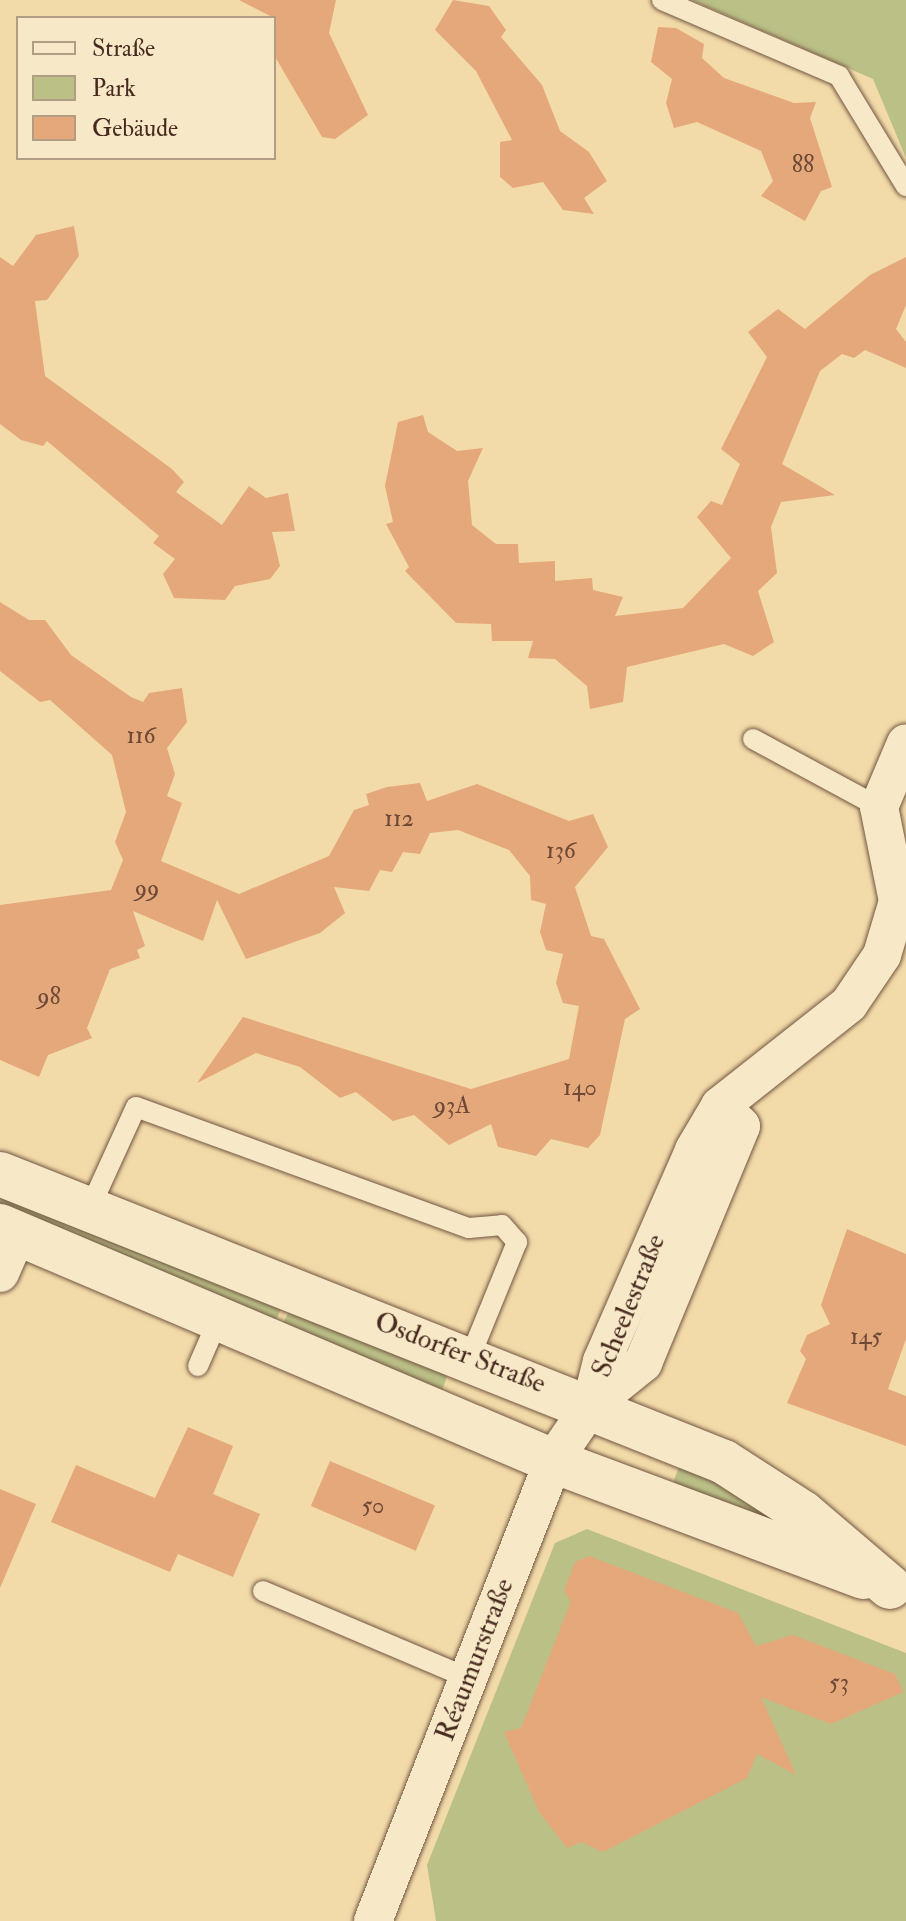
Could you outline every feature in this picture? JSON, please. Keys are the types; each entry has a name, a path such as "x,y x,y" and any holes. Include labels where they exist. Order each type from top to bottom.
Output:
{"street":[{"path":"879,807 906,743"},
{"name":"Scheelestraße","path":"591,1405 602,1361 720,1106 849,1004 882,955 898,901 879,807"},
{"name":"Osdorfer Straße","path":"0,1174 591,1405 724,1462 803,1513 898,1590"},
{"path":"0,1273 8,1230"},
{"name":"Osdorfer Straße","path":"8,1230 553,1461 898,1590"},
{"path":"464,1423 479,1361"},
{"name":"Réaumurstraße","path":"373,1921 553,1461 591,1405"}],"lane":[{"path":"662,0 839,76 906,186"},
{"path":"753,739 879,807"},
{"path":"89,1210 136,1107 469,1228 502,1225 517,1242 479,1361"},
{"path":"198,1366 218,1320"},
{"path":"263,1591 468,1678"}],"green space":[{"path":"692,0 906,0 906,158 873,79"},
{"path":"0,1192 283,1305 276,1320 0,1207"},
{"path":"291,1308 449,1370 442,1391 283,1323"},
{"path":"681,1462 778,1515 771,1523 672,1485"},
{"path":"587,1529 906,1653 906,1921 436,1921 427,1865 555,1543"}],"building":[{"path":"239,0 336,0 329,33 368,115 335,139 322,137 276,58 276,16"},
{"path":"453,0 489,6 506,30 501,37 542,85 560,131 589,152 607,181 584,198 594,214 563,210 543,182 513,188 500,177 500,142 512,140 476,71 435,30"},
{"path":"658,27 676,28 704,44 702,58 724,78 794,103 816,102 810,118 832,187 821,191 805,221 761,196 773,181 761,151 697,122 674,128 666,103 672,79 651,62"},
{"path":"74,226 79,256 47,300 35,301 45,376 172,469 184,482 176,492 222,525 249,486 266,498 288,493 295,531 272,532 280,566 270,579 235,586 225,600 174,598 163,574 175,559 153,543 159,536 47,441 43,446 21,440 0,424 0,257 13,266 36,235"},
{"path":"906,257 906,305 896,329 906,342 906,368 865,350 854,358 842,354 820,371 782,464 835,495 781,502 771,527 777,573 758,591 774,642 753,656 724,644 627,667 623,702 590,709 587,686 555,659 528,658 533,641 492,641 491,624 456,623 405,571 409,567 386,524 393,522 385,486 398,422 423,415 428,432 457,451 483,448 468,481 472,525 496,544 518,544 519,563 555,561 555,581 592,578 593,590 623,597 615,616 683,608 731,558 697,517 711,501 722,505 740,464 721,449 767,357 748,332 778,309 805,329 870,275"},
{"path":"0,602 29,620 45,620 71,655 131,697 143,702 149,693 182,688 187,722 167,748 175,774 167,796 182,803 161,861 239,894 329,856 354,810 369,805 366,794 387,787 420,783 427,801 477,784 569,821 593,814 608,847 575,887 591,936 604,939 640,1009 625,1019 600,1135 588,1148 551,1139 536,1156 498,1147 491,1124 449,1145 414,1115 393,1121 356,1092 340,1098 300,1067 256,1053 197,1083 243,1017 471,1089 569,1059 579,1006 563,1003 556,983 563,954 546,950 540,932 546,904 531,900 530,876 509,850 458,830 430,833 420,854 403,852 392,872 380,870 369,891 334,887 345,913 320,933 246,959 217,900 203,941 133,911 145,946 137,950 140,958 110,969 87,1028 92,1038 48,1055 39,1077 0,1060 0,905 111,890 123,860 115,842 126,812 112,755 50,700 40,702 0,671"},
{"path":"847,1229 906,1254 906,1339 888,1389 906,1396 906,1446 787,1403 806,1359 800,1351 807,1335 830,1324 821,1305"},
{"path":"188,1427 233,1446 213,1494 260,1514 233,1577 178,1554 170,1572 51,1522 76,1465 155,1498"},
{"path":"330,1461 435,1506 416,1551 311,1506"},
{"path":"0,1489 36,1504 0,1588"},
{"path":"589,1556 738,1613 756,1646 793,1635 895,1674 903,1692 831,1724 761,1697 796,1775 757,1754 747,1778 603,1852 581,1842 567,1848 539,1812 504,1732 521,1728 571,1601 564,1591 575,1562"}]}
